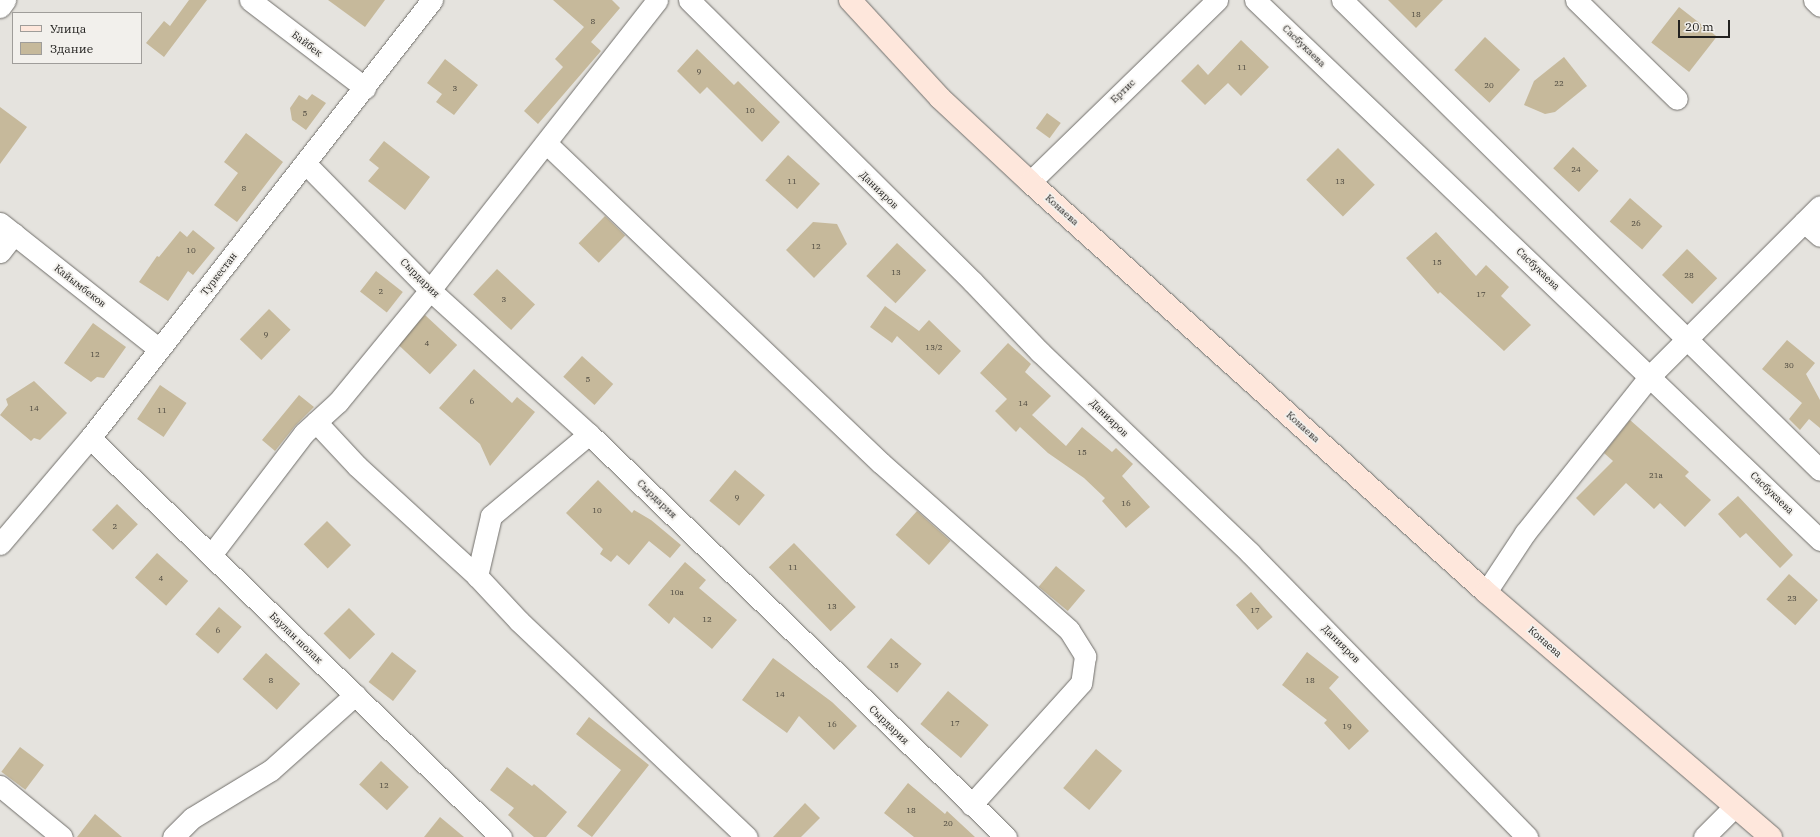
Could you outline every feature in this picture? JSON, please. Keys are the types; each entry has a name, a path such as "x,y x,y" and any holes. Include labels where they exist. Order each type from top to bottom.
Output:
{"main road":[{"name":"Конаева","path":"850,0 940,98 1030,182 1486,592 1771,837"}],"street":[{"path":"0,7 5,0"},
{"name":"Байбек","path":"250,0 365,88"},
{"name":"Туркестан","path":"0,544 90,438 365,88 432,0"},
{"path":"211,555 304,433 338,402 430,290 657,0"},
{"name":"Данияров","path":"689,0 973,282 1040,352 1250,552 1527,837"},
{"name":"Ертис","path":"1030,182 1217,0"},
{"name":"Сасбукаева","path":"1255,0 1820,540"},
{"path":"1342,0 1687,341 1820,470"},
{"path":"1576,0 1677,99"},
{"path":"1814,0 1820,6"},
{"path":"546,143 881,463 1069,630 1085,656 1082,683 971,805"},
{"name":"Сырдария","path":"305,163 430,290 589,434 971,805 1006,837"},
{"path":"1486,592 1525,533 1650,376 1687,341 1820,206"},
{"path":"1804,222 1820,236"},
{"path":"0,252 7,229"},
{"name":"Кайымбеков","path":"7,229 159,349"},
{"path":"316,422 357,466 477,576 524,626 747,837"},
{"path":"477,576 492,516 589,434"},
{"name":"Баулан шолак","path":"90,438 501,837"},
{"path":"173,837 192,818 271,770 355,695"},
{"path":"0,786 62,837"},
{"path":"1704,837 1735,806"}],"building":[{"path":"189,0 207,0 164,57 146,43 164,21 170,26"},
{"path":"328,0 385,0 365,27"},
{"path":"553,0 612,0 620,8 591,42 601,51 538,124 524,111 563,67 555,59 584,27"},
{"path":"1388,0 1443,0 1416,28"},
{"path":"1679,7 1717,37 1689,72 1651,42"},
{"path":"1485,37 1520,70 1489,103 1454,70"},
{"path":"1241,40 1269,67 1241,96 1228,83 1205,105 1181,81 1198,64 1208,75"},
{"path":"697,49 734,85 738,81 780,122 762,142 707,87 700,94 677,71"},
{"path":"1564,57 1587,86 1555,112 1545,114 1524,105 1534,81"},
{"path":"445,59 478,85 454,115 436,102 442,94 427,83"},
{"path":"312,94 326,103 306,130 292,120 290,108 299,95 307,100"},
{"path":"0,107 27,127 0,164"},
{"path":"1047,113 1061,123 1050,138 1036,128"},
{"path":"246,133 283,162 237,222 214,205 238,173 224,162"},
{"path":"384,141 430,177 405,210 368,181 379,168 369,160"},
{"path":"1573,147 1599,171 1579,192 1553,168"},
{"path":"1338,148 1375,185 1343,217 1306,180"},
{"path":"788,155 820,184 797,209 765,180"},
{"path":"1630,198 1662,226 1642,250 1610,221"},
{"path":"605,216 625,235 599,263 579,243"},
{"path":"813,222 837,224 847,244 814,278 786,250"},
{"path":"193,230 215,248 193,275 188,271 168,301 139,282 157,256 159,257 180,231 187,237"},
{"path":"1436,232 1476,276 1486,265 1509,287 1501,296 1531,325 1504,351 1440,292 1438,294 1406,258"},
{"path":"897,243 926,270 896,303 866,276"},
{"path":"1687,249 1717,278 1692,304 1662,275"},
{"path":"497,269 535,304 511,330 473,295"},
{"path":"376,271 403,292 387,312 360,291"},
{"path":"885,306 919,331 929,320 961,351 939,375 897,336 892,343 870,327"},
{"path":"269,309 291,330 261,360 240,339"},
{"path":"425,315 457,345 430,374 398,344"},
{"path":"93,323 126,347 104,378 97,377 91,382 64,363"},
{"path":"1787,340 1815,363 1806,374 1820,400 1820,428 1809,419 1800,430 1789,419 1802,403 1762,369"},
{"path":"1008,343 1031,364 1025,372 1051,396 1032,415 1066,446 1082,427 1112,452 1116,448 1133,464 1122,476 1150,507 1126,528 1102,501 1105,498 1084,478 1048,453 1020,427 1016,432 995,411 1007,399 980,373"},
{"path":"582,356 613,384 594,405 563,377"},
{"path":"474,369 512,403 517,397 535,412 490,466 480,444 439,408"},
{"path":"34,381 67,413 40,440 34,438 31,441 0,415 8,405 6,399"},
{"path":"160,385 187,403 164,437 137,419"},
{"path":"299,395 314,407 295,426 275,451 262,440"},
{"path":"1630,420 1689,472 1685,476 1711,500 1685,527 1660,503 1654,509 1626,483 1594,516 1576,498 1613,461 1604,453"},
{"path":"735,470 765,495 739,526 709,501"},
{"path":"598,480 632,513 634,510 651,520 681,545 670,558 649,541 629,565 617,555 611,562 600,554 603,549 566,513"},
{"path":"1738,496 1793,555 1780,568 1746,533 1740,538 1718,514"},
{"path":"117,504 138,524 113,550 92,530"},
{"path":"917,511 950,541 929,565 896,535"},
{"path":"327,521 351,545 328,568 304,544"},
{"path":"794,543 856,607 831,631 769,567"},
{"path":"157,553 188,581 166,606 135,578"},
{"path":"685,562 706,580 699,588 737,620 712,649 674,617 669,624 648,605"},
{"path":"1056,566 1085,590 1068,611 1039,587"},
{"path":"1789,574 1818,600 1795,625 1766,599"},
{"path":"1251,592 1273,617 1258,630 1236,605"},
{"path":"219,607 242,627 218,654 195,634"},
{"path":"349,608 375,634 350,660 324,633"},
{"path":"891,638 922,664 897,693 867,667"},
{"path":"392,652 416,671 393,701 369,682"},
{"path":"1307,652 1339,677 1329,688 1369,731 1349,750 1324,723 1327,720 1282,685"},
{"path":"266,653 300,684 277,710 243,679"},
{"path":"773,658 832,702 857,726 834,750 799,716 787,733 742,700"},
{"path":"948,691 989,725 961,758 920,724"},
{"path":"589,717 649,765 592,837 577,826 621,770 576,734"},
{"path":"20,747 44,765 25,790 1,772"},
{"path":"1096,749 1122,771 1089,810 1063,788"},
{"path":"381,761 409,787 387,810 359,784"},
{"path":"507,767 532,786 534,784 567,812 546,837 534,837 508,815 514,808 490,790"},
{"path":"908,783 945,814 947,811 975,837 914,837 884,813"},
{"path":"805,803 820,818 801,837 773,837"},
{"path":"95,814 122,837 77,837"},
{"path":"440,817 464,837 424,837"}]}
